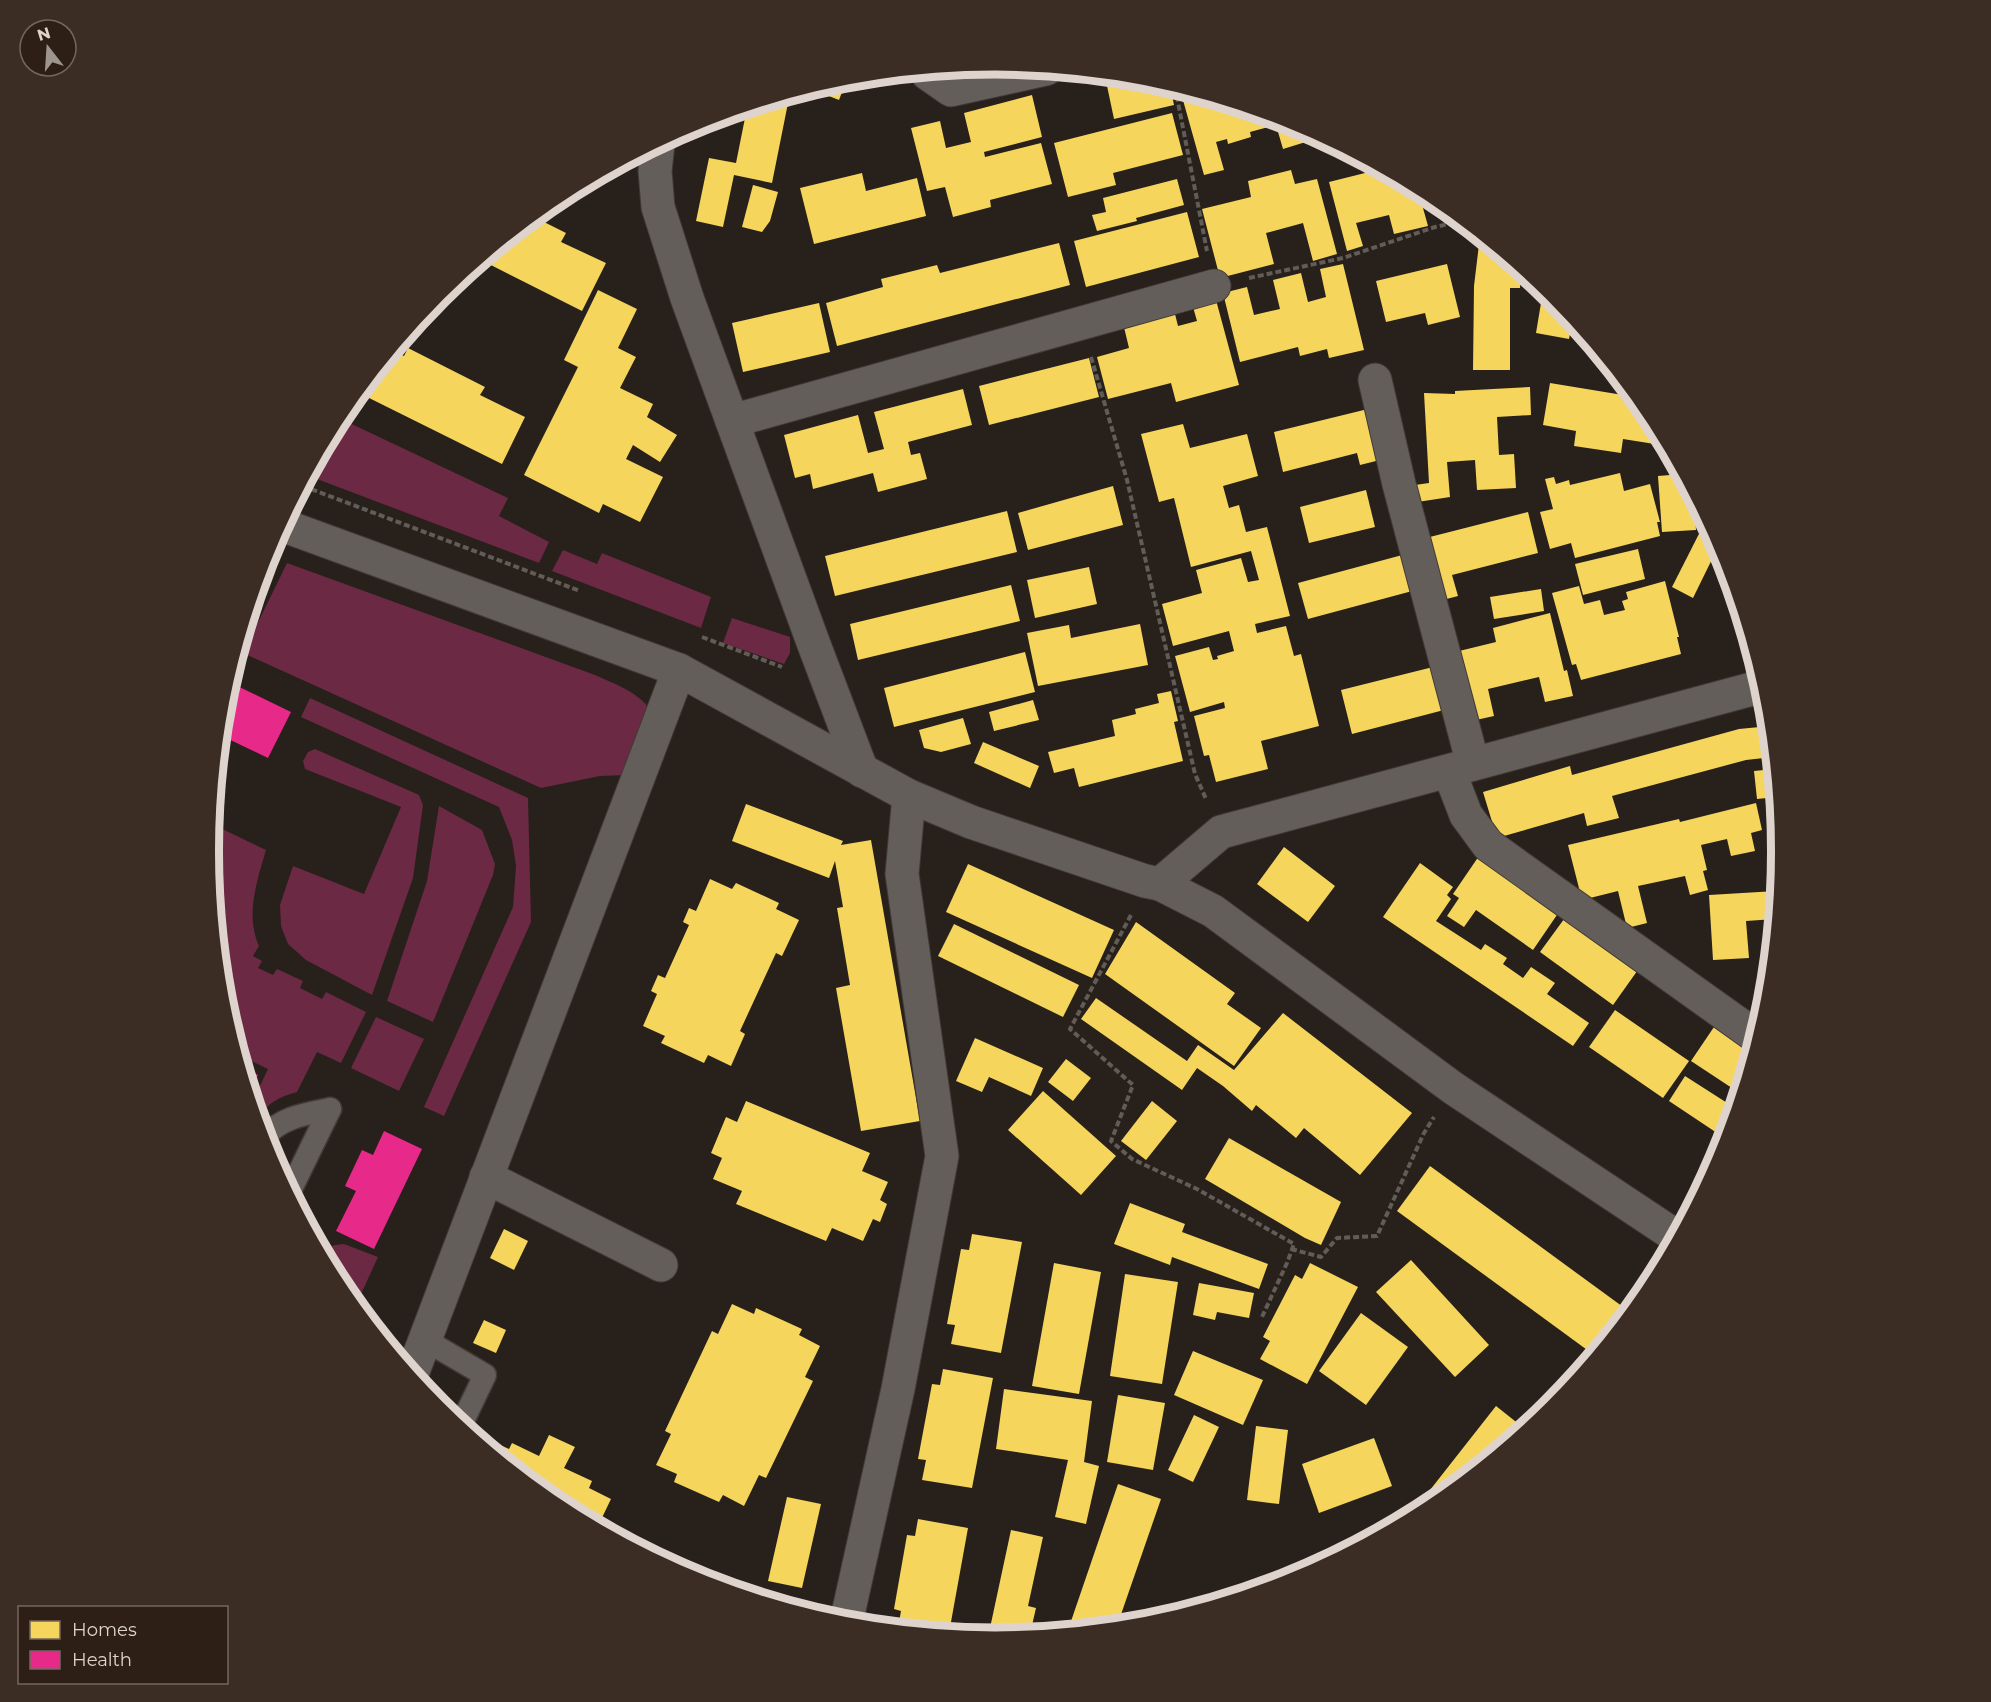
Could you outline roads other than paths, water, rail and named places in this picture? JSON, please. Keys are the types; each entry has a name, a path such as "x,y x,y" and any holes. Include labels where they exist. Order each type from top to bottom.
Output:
{"street":[{"path":"934,78 951,90 1015,76"},
{"path":"657,153 655,171 658,207 687,298 862,771"},
{"path":"732,421 1214,286"},
{"path":"1375,380 1461,768 1466,815 1488,845 1750,1032"},
{"path":"291,528 679,670 909,796 970,822 1153,882 1214,911 1453,1088 1671,1233"},
{"path":"415,1366 679,670"},
{"path":"1153,882 1221,832 1754,688"},
{"path":"848,1613 898,1389 942,1156 902,874 909,796"},
{"path":"486,1177 661,1265"}],"lane":[{"path":"272,1128 297,1115 330,1109 294,1182"},
{"path":"425,1340 485,1375 465,1417"}]}
